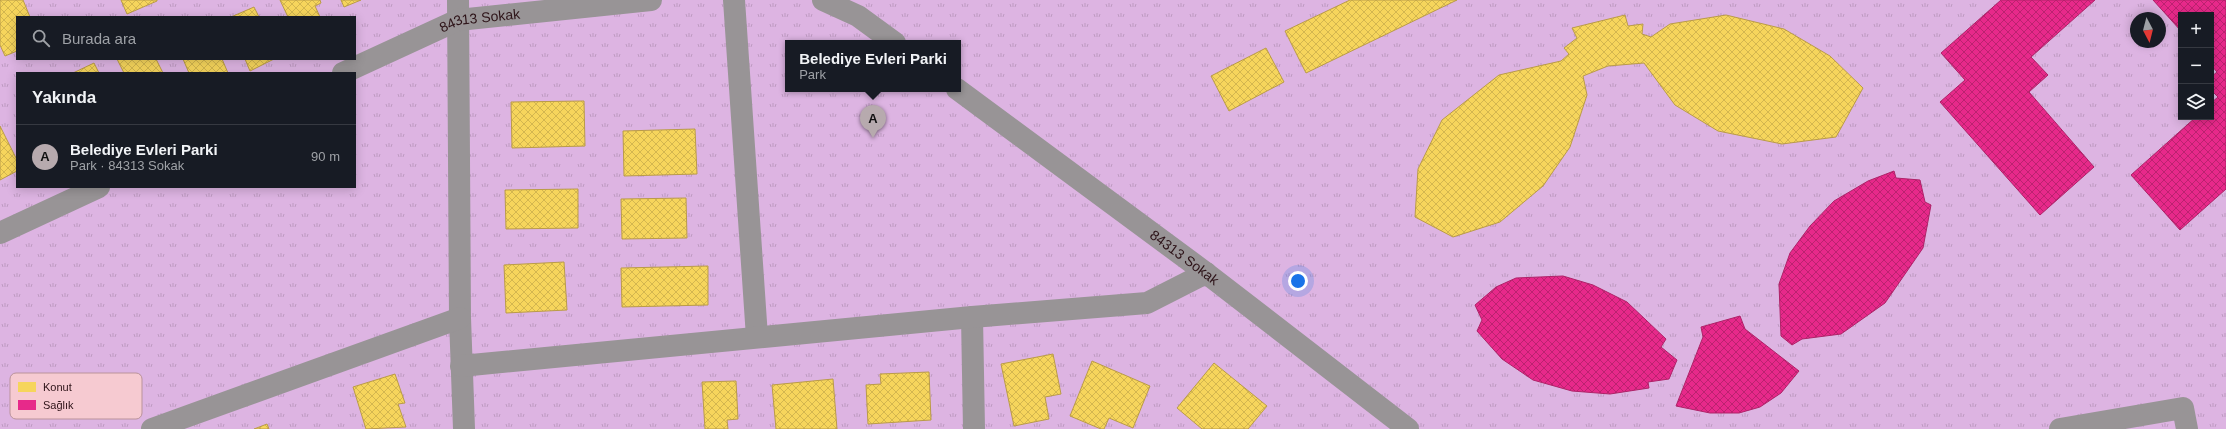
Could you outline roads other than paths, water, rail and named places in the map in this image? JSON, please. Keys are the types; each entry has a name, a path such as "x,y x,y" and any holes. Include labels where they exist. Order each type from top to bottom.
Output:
{"street":[{"name":"84313 Sokak","path":"345,72 458,10 651,0"},
{"path":"734,0 758,337"},
{"path":"823,0 858,16 891,40"},
{"path":"458,10 460,318 464,429"},
{"name":"84313 Sokak","path":"961,92 1206,273 1408,429"},
{"path":"0,233 97,188"},
{"path":"461,366 972,317 1147,303 1206,273"},
{"path":"972,317 974,429"},
{"path":"152,429 460,318"},
{"path":"2060,429 2183,408 2187,429"}],"place":[{"name":"Belediye Evleri Parki","path":"873,138"}]}
